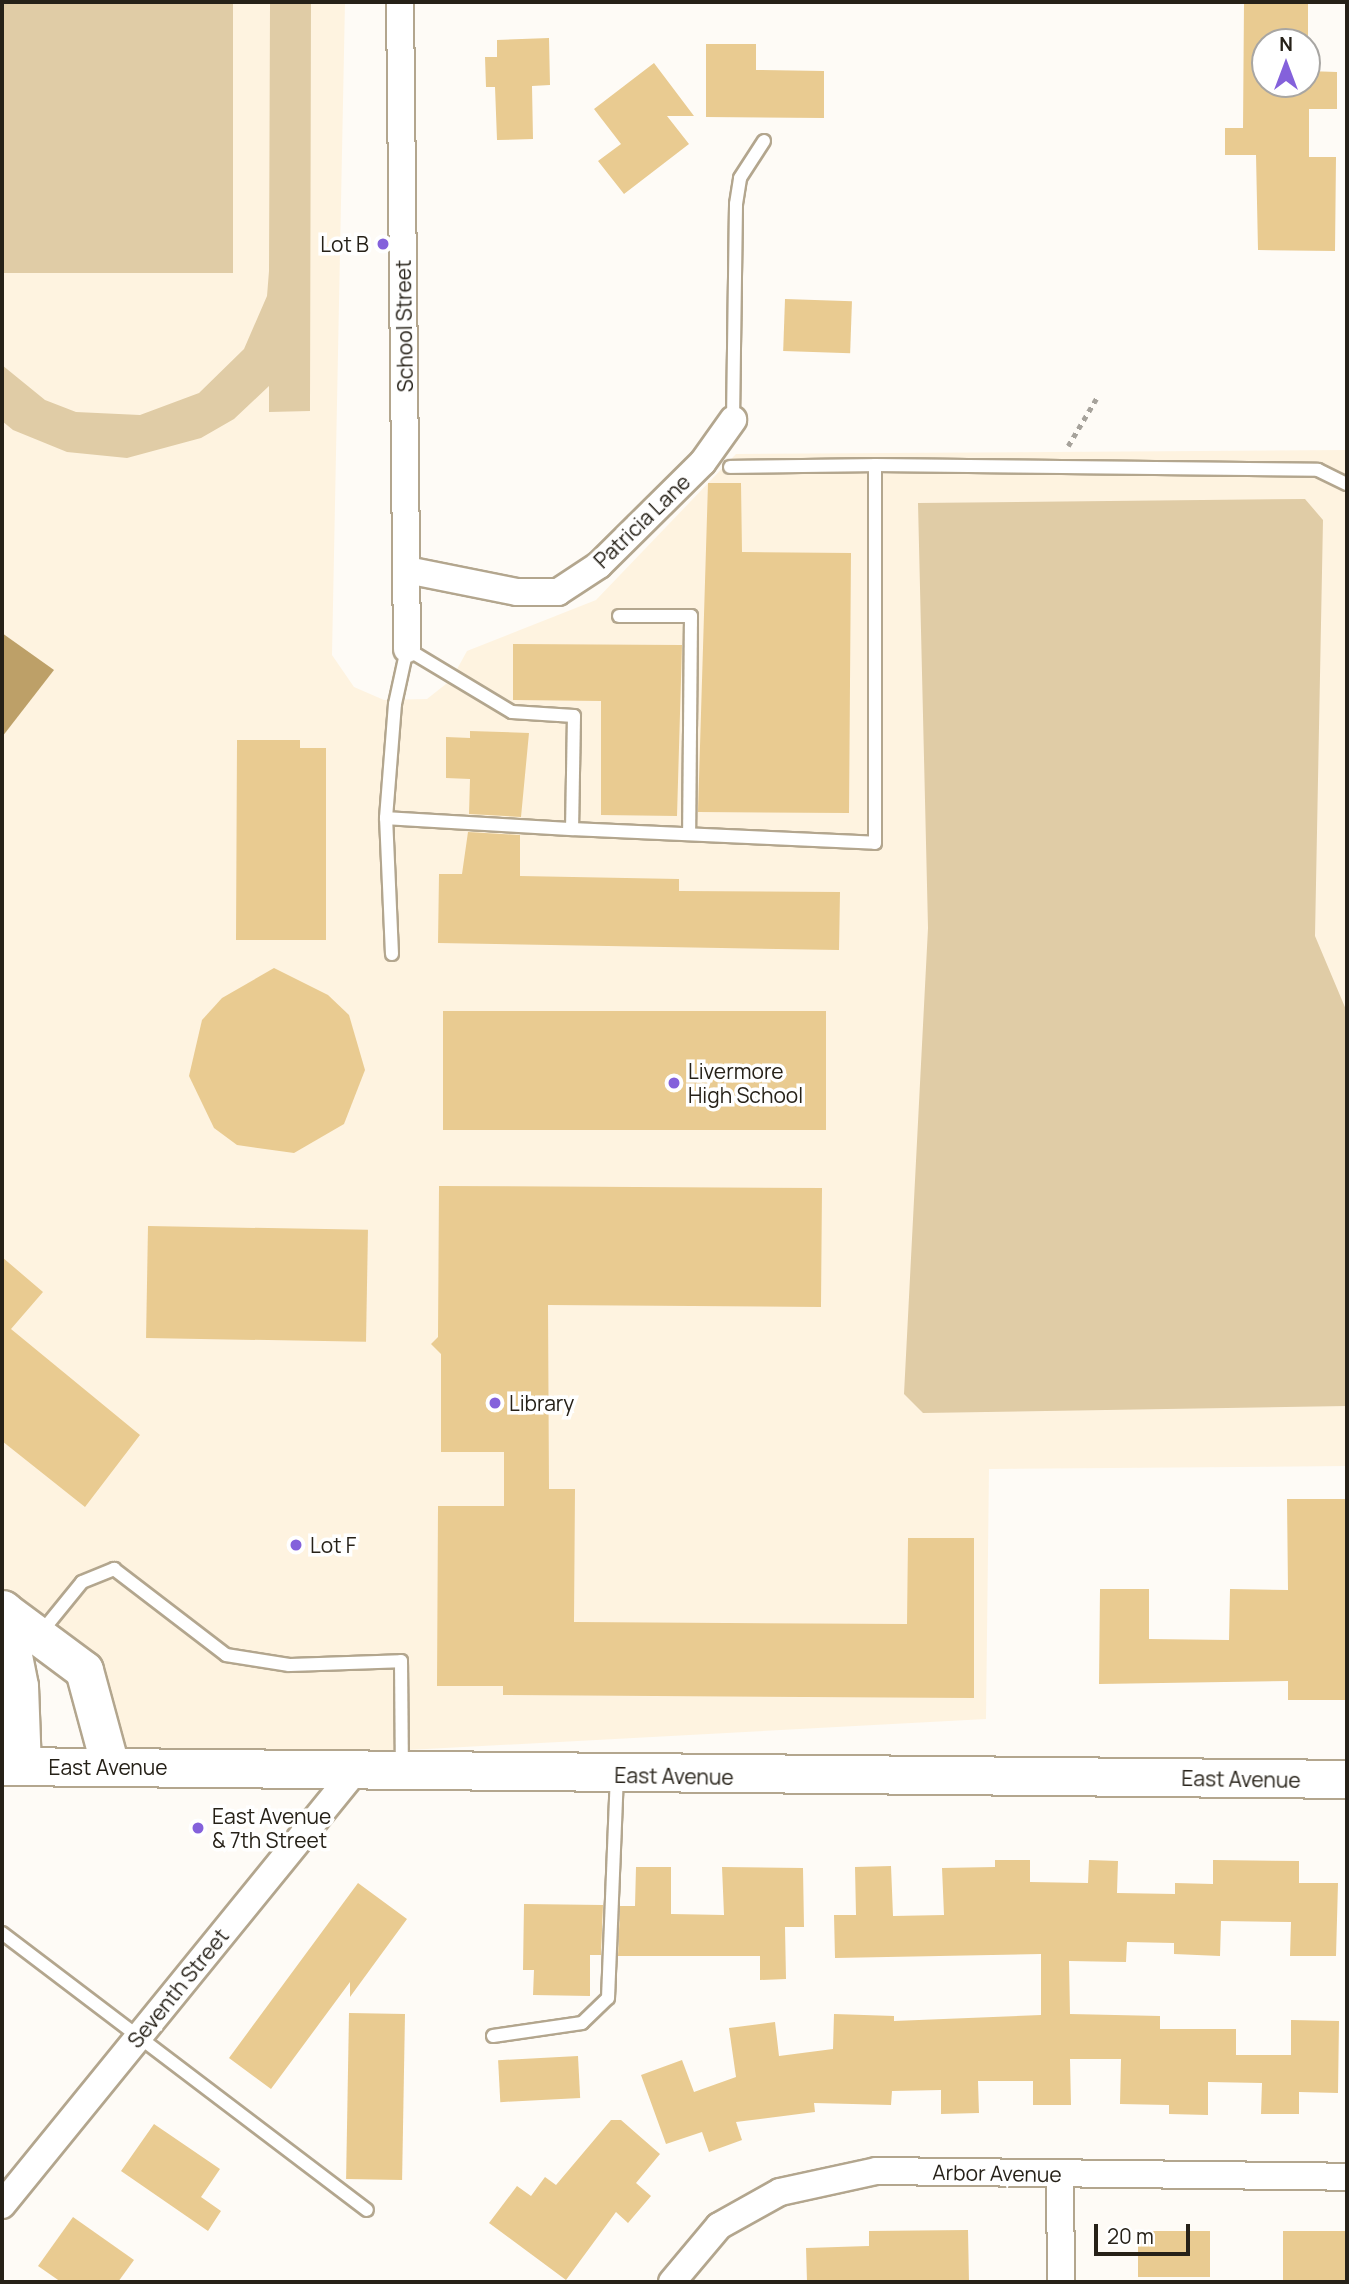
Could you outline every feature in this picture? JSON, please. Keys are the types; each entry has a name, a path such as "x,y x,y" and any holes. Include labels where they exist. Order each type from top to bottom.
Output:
{"main road":[{"path":"3,1610 84,1670 110,1766"},
{"path":"3,1610 19,1686 12,1766"},
{"name":"East Avenue","path":"12,1766 617,1776 1347,1779"}],"street":[{"name":"School Street","path":"400,2 407,649"},
{"name":"Patricia Lane","path":"407,570 517,592 558,592 599,565 703,462 733,420"},
{"name":"Seventh Street","path":"2,2205 355,1771"},
{"name":"Arbor Avenue","path":"675,2277 719,2226 780,2192 876,2171 1347,2177"},
{"path":"1060,2174 1061,2282"}],"lane":[{"path":"733,420 736,204 740,177 764,141"},
{"path":"386,818 874,843 874,466"},
{"path":"730,467 1318,470 1347,484"},
{"path":"619,615 691,616 689,834"},
{"path":"392,954 386,818 394,704 407,649 512,712 575,716 572,829"},
{"path":"38,1635 82,1582 114,1569 226,1655 289,1665 401,1661 402,1772"},
{"path":"493,2036 582,2023 608,1998 617,1776"},
{"path":"2,1933 367,2210"}],"path":[{"path":"1053,467 1096,399"}],"shaded area":[{"name":"Livermore High School","path":"2,2 345,2 332,655 354,687 384,700 427,699 451,680 467,651 596,600 736,454 1347,450 1347,1466 989,1469 986,1719 110,1766 84,1670 2,1608"},
{"path":"2,2 233,2 233,273 2,273"},
{"path":"270,2 311,2 310,411 269,412 269,386 234,419 201,438 127,458 67,452 13,430 2,421 2,365 45,400 76,412 140,415 199,393 244,349 267,296 269,271"},
{"path":"1305,499 1323,520 1315,936 1347,1012 1347,1406 923,1413 904,1394 928,928 918,503"},
{"path":"2,633 54,670 2,737"}],"building":[{"path":"1244,2 1308,2 1308,28 1251,28 1251,98 1321,98 1321,71 1337,72 1337,109 1309,109 1309,157 1336,157 1335,251 1258,250 1256,155 1225,155 1225,128 1243,128"},
{"path":"549,38 550,85 532,86 533,139 497,140 495,87 486,87 485,57 497,57 497,40"},
{"path":"706,44 756,44 756,70 824,71 824,118 706,117"},
{"path":"654,63 694,116 667,116 689,144 624,194 598,161 621,144 594,109"},
{"path":"785,299 852,301 850,353 783,351"},
{"path":"708,483 741,483 742,552 851,553 849,813 698,812"},
{"path":"513,644 682,645 677,816 601,815 601,701 513,700"},
{"path":"470,731 529,733 521,817 469,814 470,779 446,778 446,737 470,738"},
{"path":"237,740 300,740 300,748 326,748 326,940 236,940"},
{"path":"468,832 520,835 520,876 679,879 679,891 840,892 839,950 438,943 439,874 462,874"},
{"path":"274,968 328,995 349,1015 365,1070 344,1124 294,1153 237,1145 214,1128 189,1076 202,1020 222,998"},
{"path":"443,1011 826,1011 826,1130 443,1130"},
{"path":"439,1186 822,1188 821,1307 548,1305 549,1489 575,1489 574,1622 907,1624 908,1538 974,1538 974,1698 503,1695 503,1686 437,1686 438,1506 504,1506 504,1452 441,1452 441,1354 431,1344 438,1337"},
{"path":"148,1226 368,1230 366,1342 146,1338"},
{"path":"2,1257 43,1292 11,1329 140,1435 85,1507 2,1441"},
{"path":"1287,1499 1347,1499 1347,1700 1288,1700 1288,1681 1099,1684 1100,1589 1149,1589 1149,1639 1229,1640 1230,1589 1288,1590"},
{"path":"995,1860 1030,1860 1030,1882 1088,1883 1089,1860 1118,1861 1117,1893 1175,1894 1175,1883 1213,1884 1213,1860 1299,1861 1299,1883 1338,1883 1336,1956 1290,1956 1291,1922 1221,1921 1220,1956 1174,1954 1174,1943 1127,1942 1126,1962 1069,1961 1070,2014 1160,2016 1160,2029 1236,2029 1236,2055 1291,2055 1291,2020 1339,2021 1338,2093 1299,2092 1299,2114 1261,2114 1262,2083 1208,2082 1208,2115 1169,2114 1169,2105 1120,2104 1121,2059 1070,2059 1071,2105 1033,2105 1033,2081 978,2081 979,2113 941,2114 941,2090 892,2091 891,2105 814,2103 815,2112 736,2122 742,2140 709,2152 702,2132 666,2144 641,2075 682,2060 694,2092 736,2077 729,2028 775,2022 779,2056 833,2049 834,2014 894,2016 894,2021 1041,2015 1041,1954 835,1958 834,1915 856,1915 855,1867 891,1866 893,1916 944,1915 942,1868 995,1867"},
{"path":"636,1867 671,1867 671,1914 724,1915 722,1867 803,1868 804,1927 785,1927 786,1979 760,1980 760,1956 618,1956 620,1906 635,1906"},
{"path":"358,1883 407,1919 350,1997 350,1982 271,2089 229,2058"},
{"path":"524,1904 603,1905 601,1955 590,1955 590,1996 533,1995 534,1970 523,1970"},
{"path":"349,2013 405,2014 402,2180 346,2179"},
{"path":"578,2056 580,2098 500,2102 498,2060"},
{"path":"611,2120 621,2120 660,2154 636,2183 651,2196 628,2223 616,2212 566,2280 489,2223 517,2186 531,2196 545,2177 556,2185"},
{"path":"154,2124 220,2169 201,2197 221,2211 208,2231 121,2171"},
{"path":"73,2217 134,2260 118,2282 61,2282 38,2266"},
{"path":"968,2230 969,2282 807,2282 806,2248 869,2246 869,2231"},
{"path":"1138,2231 1210,2231 1210,2277 1138,2277"},
{"path":"1283,2231 1347,2231 1347,2282 1283,2282"}],"place":[{"name":"Lot B","path":"383,244"},
{"name":"Livermore High School","path":"674,1083"},
{"name":"Library","path":"495,1403"},
{"name":"Lot F","path":"296,1545"},
{"name":"East Avenue & 7th Street","path":"198,1828"}]}
